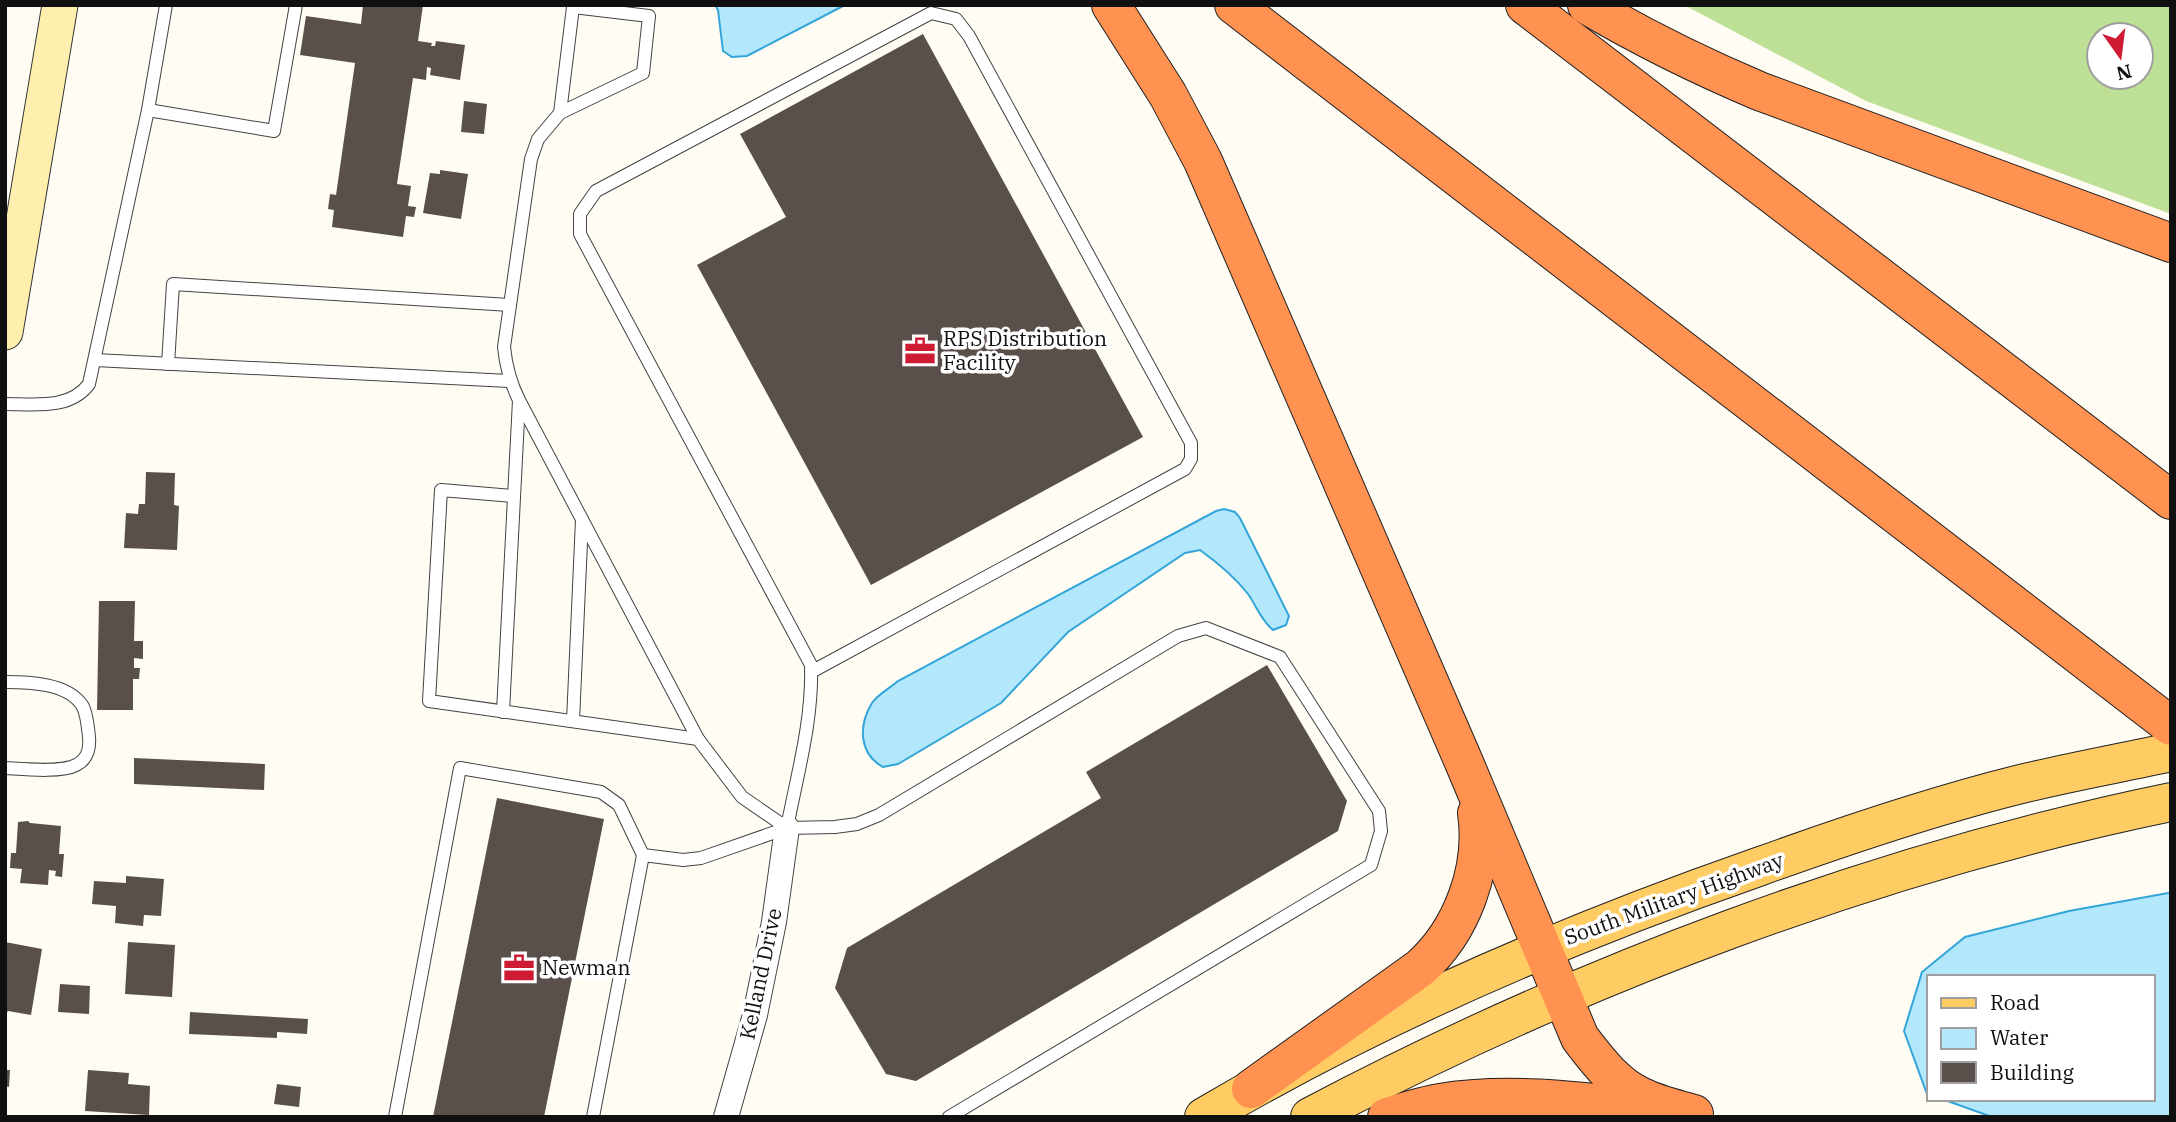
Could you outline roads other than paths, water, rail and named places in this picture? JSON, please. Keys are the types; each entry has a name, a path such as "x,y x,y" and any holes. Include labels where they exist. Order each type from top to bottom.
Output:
{"highway":[{"path":"1111,5 1168,95 1203,161 1580,1038 1605,1070 1629,1091 1700,1116"},
{"path":"1234,5 2171,726"},
{"path":"1525,5 2171,500"},
{"path":"1587,5 1673,52 1759,91 1863,132 2171,243"},
{"path":"1251,1089 1420,968 1438,949 1458,920 1476,863 1479,825 1473,787"},
{"path":"1387,1117 1439,1102 1500,1097 1607,1104 1700,1116"}],"main road":[{"path":"5,332 12,246 60,5"},
{"name":"South Military Highway","path":"1204,1117 1251,1089 1400,1013 1541,948 1680,894 1864,830 2020,784 2171,752"},
{"path":"1310,1117 1443,1049 1618,972 1856,886 2026,836 2171,802"}],"street":[{"name":"Kelland Drive","path":"726,1117 755,1015 774,922 787,828"}],"lane":[{"path":"5,404 54,404 76,398 89,384 148,110 166,5"},
{"path":"148,110 274,131 296,5"},
{"path":"561,113 573,6 649,16 643,73 561,113 538,139 531,159 504,347 509,381 698,739 742,797 787,828"},
{"path":"787,828 810,707 811,665 580,234 580,214 596,191 931,13 956,19 969,36 1191,443 1191,459 1185,469 811,672"},
{"path":"168,364 173,284 510,305"},
{"path":"95,360 509,381"},
{"path":"503,712 519,400"},
{"path":"514,496 441,490 429,702 698,739"},
{"path":"573,721 583,520"},
{"path":"643,855 683,860 701,858 787,828 835,827 856,824 879,815 1178,636 1206,628 1280,657 1379,811 1381,831 1371,865 949,1117"},
{"path":"5,682 52,687 68,694 82,706 89,747 87,755 76,766 52,769 5,768"},
{"path":"395,1117 460,768 601,792 619,805 643,855 593,1117"}],"water":[{"path":"715,5 845,5 747,56 732,57 723,51"},
{"path":"1224,509 1235,512 1240,518 1289,616 1286,625 1273,630 1262,618 1248,594 1226,570 1200,550 1185,553 1068,632 1001,703 898,764 883,767 869,755 863,739 867,712 877,697 898,681"},
{"path":"2171,894 2171,1117 1992,1117 1948,1101 2155,1101 2155,975 1927,975 1927,1094 1904,1031 1922,972 1965,937 2069,911"}],"place":[{"name":"RPS Distribution Facility","path":"920,351"},
{"name":"Newman","path":"519,968"}]}
